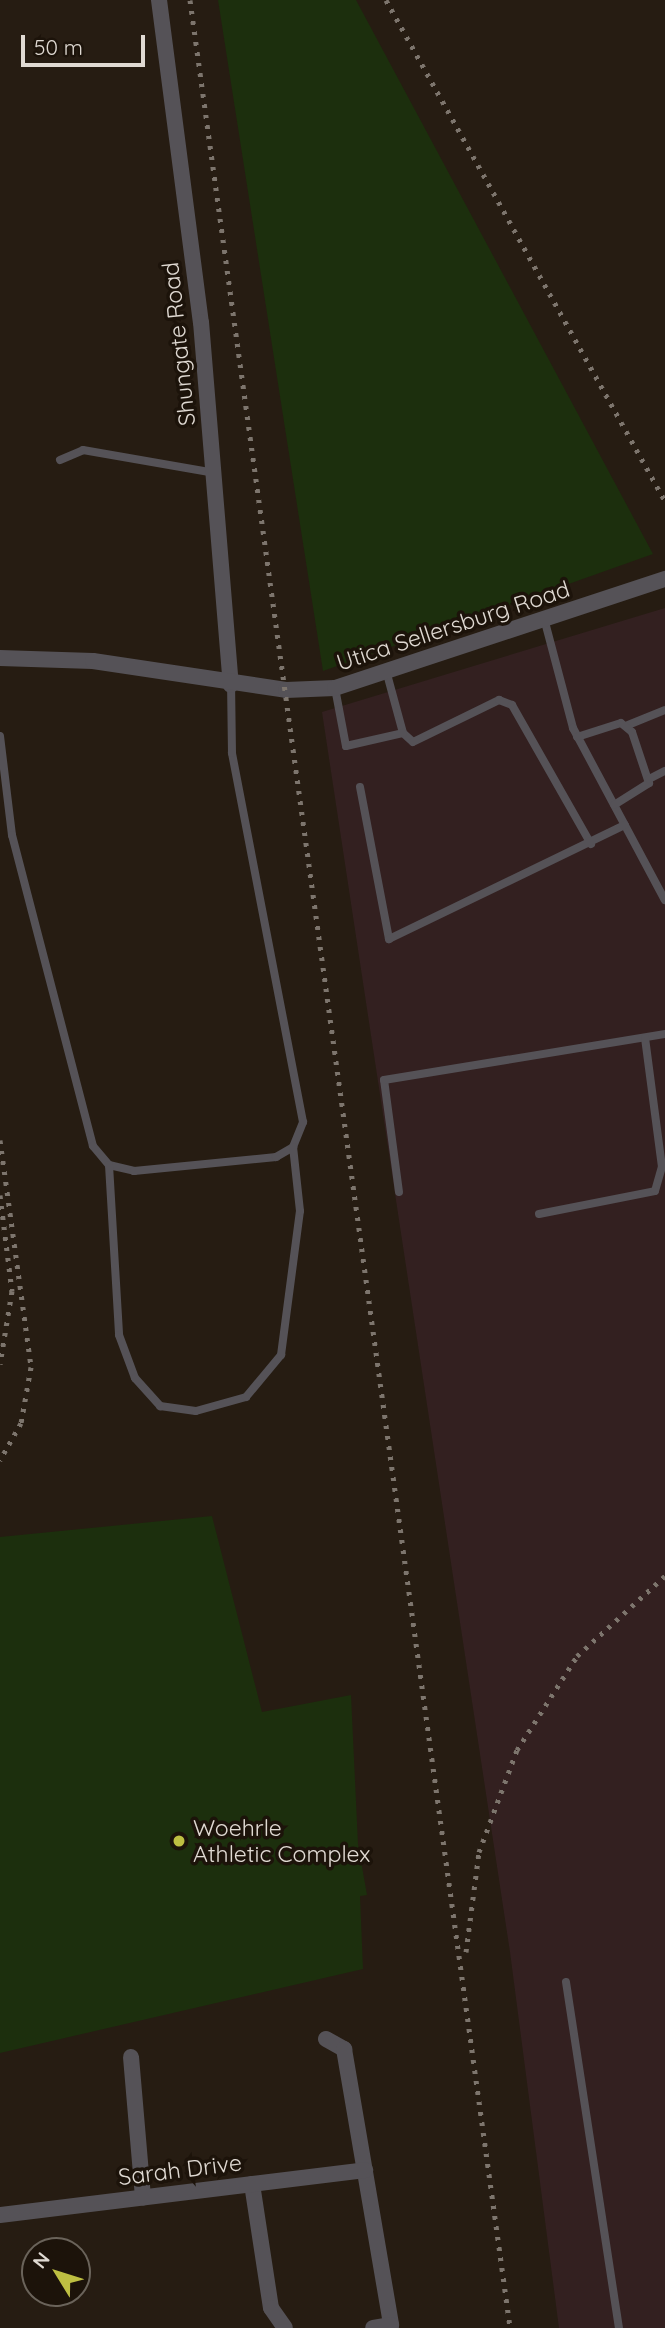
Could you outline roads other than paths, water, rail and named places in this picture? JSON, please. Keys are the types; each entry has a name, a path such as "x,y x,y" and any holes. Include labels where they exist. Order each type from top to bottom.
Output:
{"street":[{"name":"Shungate Road","path":"159,0 215,473 231,685"},
{"name":"Utica Sellersburg Road","path":"0,658 93,661 231,685 335,688 387,674 545,622 665,579"},
{"path":"326,2039 344,2049 391,2325 373,2328"},
{"path":"131,2057 143,2197"},
{"name":"Sarah Drive","path":"0,2215 365,2170"},
{"path":"252,2184 271,2308 285,2328"}],"lane":[{"path":"60,460 83,450 215,473"},
{"path":"545,622 577,737 665,900"},
{"path":"387,674 403,733 413,742 499,700 512,705 591,844"},
{"path":"109,1165 119,1335 135,1378 160,1406 196,1411 246,1397 281,1355 300,1211 293,1147 303,1122 232,753 231,685"},
{"path":"335,688 346,746 403,733"},
{"path":"577,737 628,726 665,710"},
{"path":"628,726 649,779"},
{"path":"0,736 12,835 93,1146 109,1165 134,1171 276,1157 293,1147"},
{"path":"614,805 645,788 649,779 665,771"},
{"path":"360,787 388,939 591,844 625,825"},
{"path":"398,1192 384,1080 665,1034"},
{"path":"539,1214 655,1191 662,1167 646,1038"},
{"path":"566,1982 619,2328"}],"railway":[{"path":"190,0 510,2328"},
{"path":"386,0 665,501"},
{"path":"0,1140 31,1367 21,1423 0,1460"},
{"path":"0,1195 12,1291 0,1364"},
{"path":"466,1952 479,1852 517,1750 577,1656 665,1576"}],"place":[{"name":"Woehrle Athletic Complex","path":"179,1841"}]}
